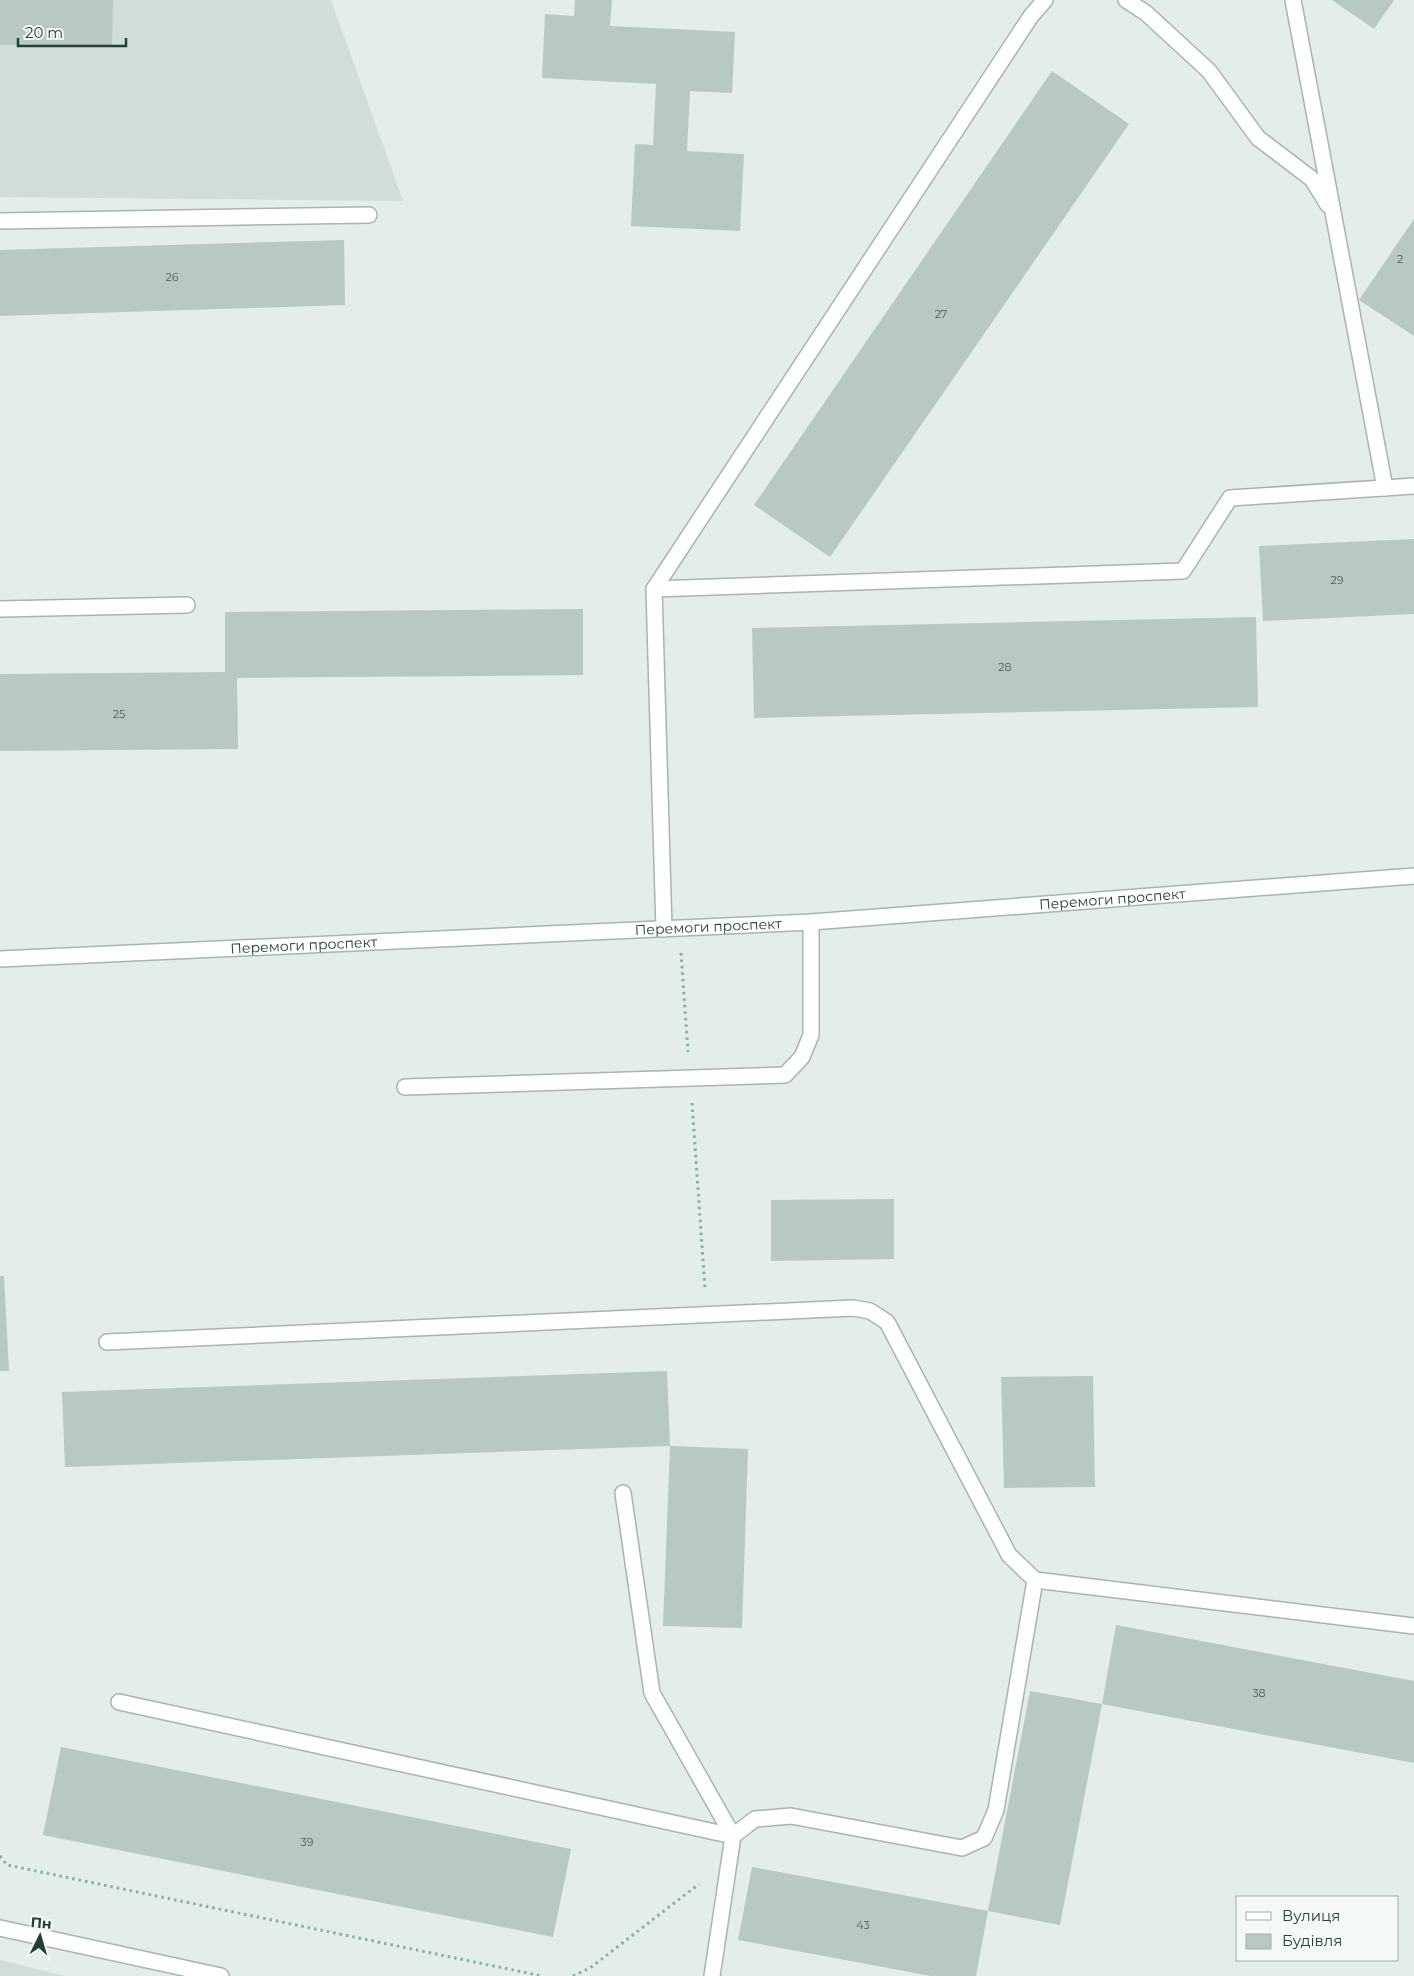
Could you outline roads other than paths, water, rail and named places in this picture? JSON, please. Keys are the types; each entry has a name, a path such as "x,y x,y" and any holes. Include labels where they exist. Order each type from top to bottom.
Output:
{"street":[{"path":"664,929 654,590 1025,24 1045,0"},
{"path":"1126,0 1146,12 1210,71 1258,138 1312,179 1333,213"},
{"path":"1293,0 1385,488"},
{"path":"0,221 370,215"},
{"path":"654,590 1183,571 1230,498 1414,486"},
{"path":"0,608 186,605"},
{"name":"Перемоги проспект","path":"0,959 811,922 1414,876"},
{"path":"405,1087 785,1075 802,1057 811,1035 811,922"},
{"path":"107,1342 853,1308 870,1311 887,1322 1009,1555 1035,1580 1414,1626"},
{"path":"623,1493 652,1693 733,1836 712,1976"},
{"path":"733,1836 755,1819 791,1816 962,1848 984,1838 996,1810 1035,1580"},
{"path":"119,1702 733,1836"},
{"path":"0,1928 221,1976"}]}
